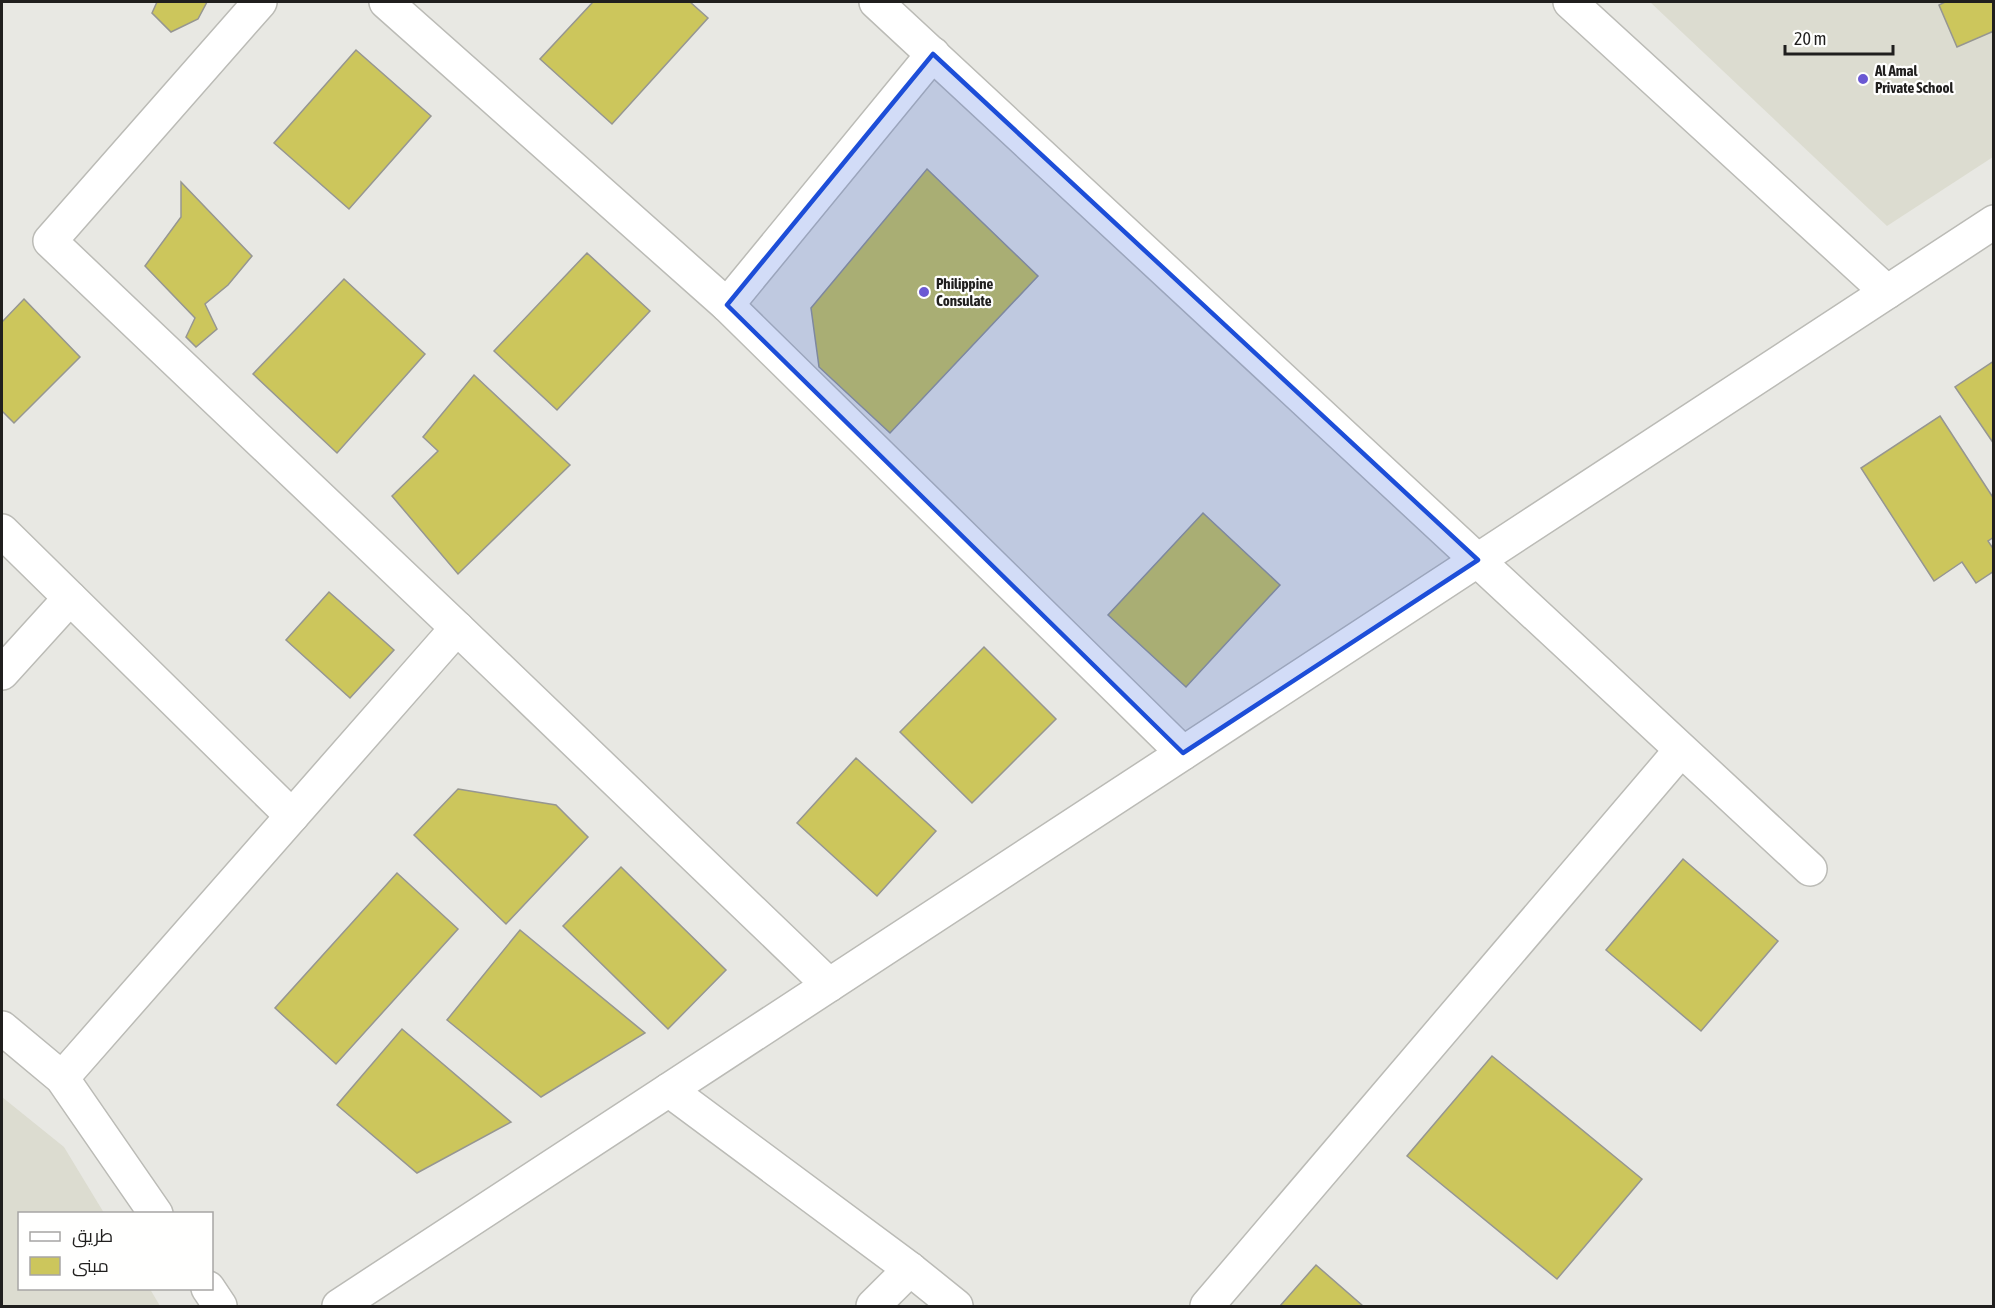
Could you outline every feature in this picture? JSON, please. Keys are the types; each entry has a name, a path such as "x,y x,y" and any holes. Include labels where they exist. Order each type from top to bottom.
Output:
{"street":[{"path":"260,2 50,241 458,628 829,985"},
{"path":"386,2 727,305 1183,753"},
{"path":"876,2 1810,869"},
{"path":"1570,2 1887,292"},
{"path":"727,305 933,54"},
{"path":"339,1306 1994,222"},
{"path":"2,531 292,816"},
{"path":"2,673 70,598"},
{"path":"62,1078 458,628"},
{"path":"1207,1306 1681,750"},
{"path":"2,1028 62,1078 155,1212"},
{"path":"669,1090 910,1269 956,1306"},
{"path":"873,1306 910,1269"},
{"path":"209,1290 220,1306"}],"highlighted area":[{"path":"933,54 1478,560 1183,753 727,305"}],"shaded area":[{"name":"Al Amal Private School","path":"1650,2 1993,2 1993,157 1887,226"},
{"path":"2,1097 64,1147 103,1212 18,1212 18,1290 151,1290 160,1306 2,1306"}],"building":[{"path":"157,2 207,2 198,19 171,32 152,13"},
{"path":"593,2 690,2 708,18 612,124 540,59"},
{"path":"1945,2 1994,2 1994,31 1957,47 1939,5"},
{"path":"356,50 431,116 349,209 274,143"},
{"name":"Philippine Consulate","path":"927,169 1038,276 890,433 819,367 811,308"},
{"path":"181,182 252,256 228,285 205,304 217,329 196,347 186,337 195,318 145,266 181,217"},
{"path":"587,253 650,311 557,410 494,351"},
{"path":"344,279 425,354 337,453 253,374"},
{"path":"24,299 80,357 14,423 2,411 2,322"},
{"path":"1994,361 1994,444 1955,387"},
{"path":"474,375 570,465 458,574 392,496 438,451 423,437"},
{"path":"1940,416 1994,499 1994,537 1988,541 1994,550 1994,571 1976,583 1962,562 1934,581 1861,468"},
{"path":"1203,513 1280,585 1186,687 1108,615"},
{"path":"329,592 394,650 350,698 286,640"},
{"path":"984,647 1056,719 972,803 900,732"},
{"path":"856,758 936,831 877,896 797,823"},
{"path":"458,789 556,805 588,837 506,924 414,835"},
{"path":"1683,859 1778,941 1701,1031 1606,950"},
{"path":"621,867 726,970 668,1029 563,926"},
{"path":"397,873 458,929 336,1064 275,1008"},
{"path":"520,930 645,1033 541,1097 447,1020"},
{"path":"402,1029 511,1122 417,1173 337,1105"},
{"path":"1492,1056 1642,1179 1557,1279 1407,1156"},
{"path":"1316,1265 1363,1306 1280,1306"}],"place":[{"name":"Al Amal Private School","path":"1863,79"},
{"name":"Philippine Consulate","path":"924,292"}]}
